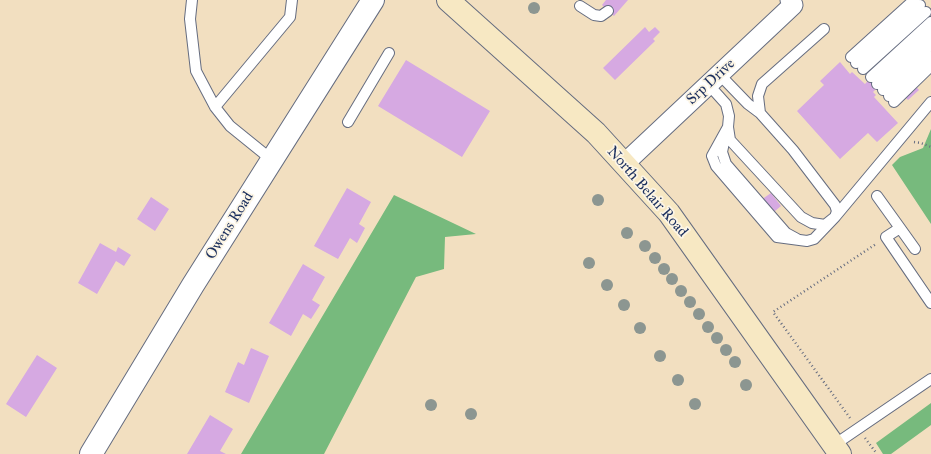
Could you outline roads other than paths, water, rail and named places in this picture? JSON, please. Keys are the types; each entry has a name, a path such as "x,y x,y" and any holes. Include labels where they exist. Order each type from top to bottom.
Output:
{"main road":[{"name":"North Belair Road","path":"448,0 596,133 670,213 837,449"}],"street":[{"name":"Owens Road","path":"91,454 193,285 374,0"},
{"name":"Srp Drive","path":"624,164 794,2"}],"lane":[{"path":"192,0 190,19 196,71 215,107 230,126 272,160"},
{"path":"215,107 290,17 292,0"},
{"path":"580,6 594,15 600,16 608,11"},
{"path":"921,7 857,63 921,7"},
{"path":"882,90 931,22"},
{"path":"760,112 758,96 762,84 824,28"},
{"path":"882,90 931,33"},
{"path":"882,90 931,45"},
{"path":"348,122 389,54"},
{"path":"882,90 931,57"},
{"path":"882,90 931,66"},
{"path":"714,79 760,112 828,194 837,211 835,217 825,225 812,223 801,217 730,140 728,128"},
{"path":"714,79 726,104 729,116 728,128 722,152 726,164 786,233 795,238 806,241 814,239 835,217 931,102"},
{"path":"877,196 915,248"},
{"path":"900,228 886,237 931,303"},
{"path":"837,449 857,428 931,379"}]}
